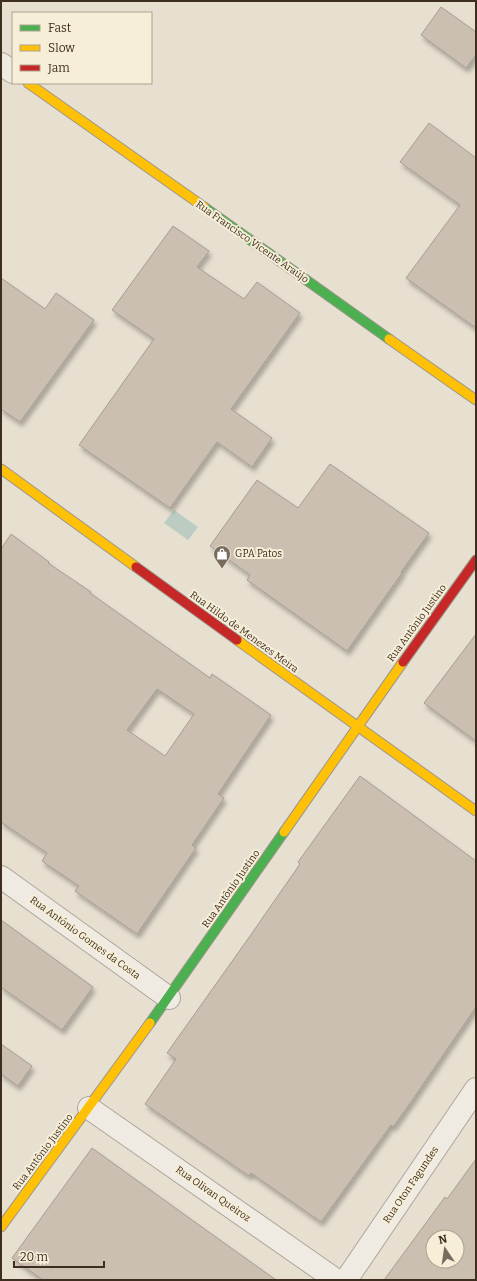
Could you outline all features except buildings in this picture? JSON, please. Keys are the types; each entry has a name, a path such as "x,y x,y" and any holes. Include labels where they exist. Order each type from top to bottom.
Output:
{"street":[{"path":"1,64 12,71"},
{"name":"Rua Francisco Vicente Araújo","path":"29,84 476,400"},
{"name":"Rua Hildo de Menezes Meira","path":"1,469 357,727 476,811"},
{"name":"Rua Antônio Justino","path":"1,1227 169,998 357,727 476,560"},
{"name":"Rua António Gomes da Costa","path":"1,877 169,998"},
{"name":"Rua Oton Fagundes","path":"346,1280 476,1089"},
{"name":"Rua Olivan Queiroz","path":"89,1108 336,1280"}],"shaded area":[{"path":"174,510 198,527 188,540 164,523"}],"traffic: fast":[{"path":"204,207 389,339"},
{"path":"150,1023 284,832"}],"traffic: slow":[{"path":"29,84 204,207"},
{"path":"389,339 476,400"},
{"path":"1,469 136,567"},
{"path":"237,640 476,811"},
{"path":"284,832 403,662"},
{"path":"1,1227 150,1023"}],"traffic: jam":[{"path":"403,662 476,560"},
{"path":"136,567 237,640"}],"place":[{"name":"GPA Patos","path":"222,569"}]}
